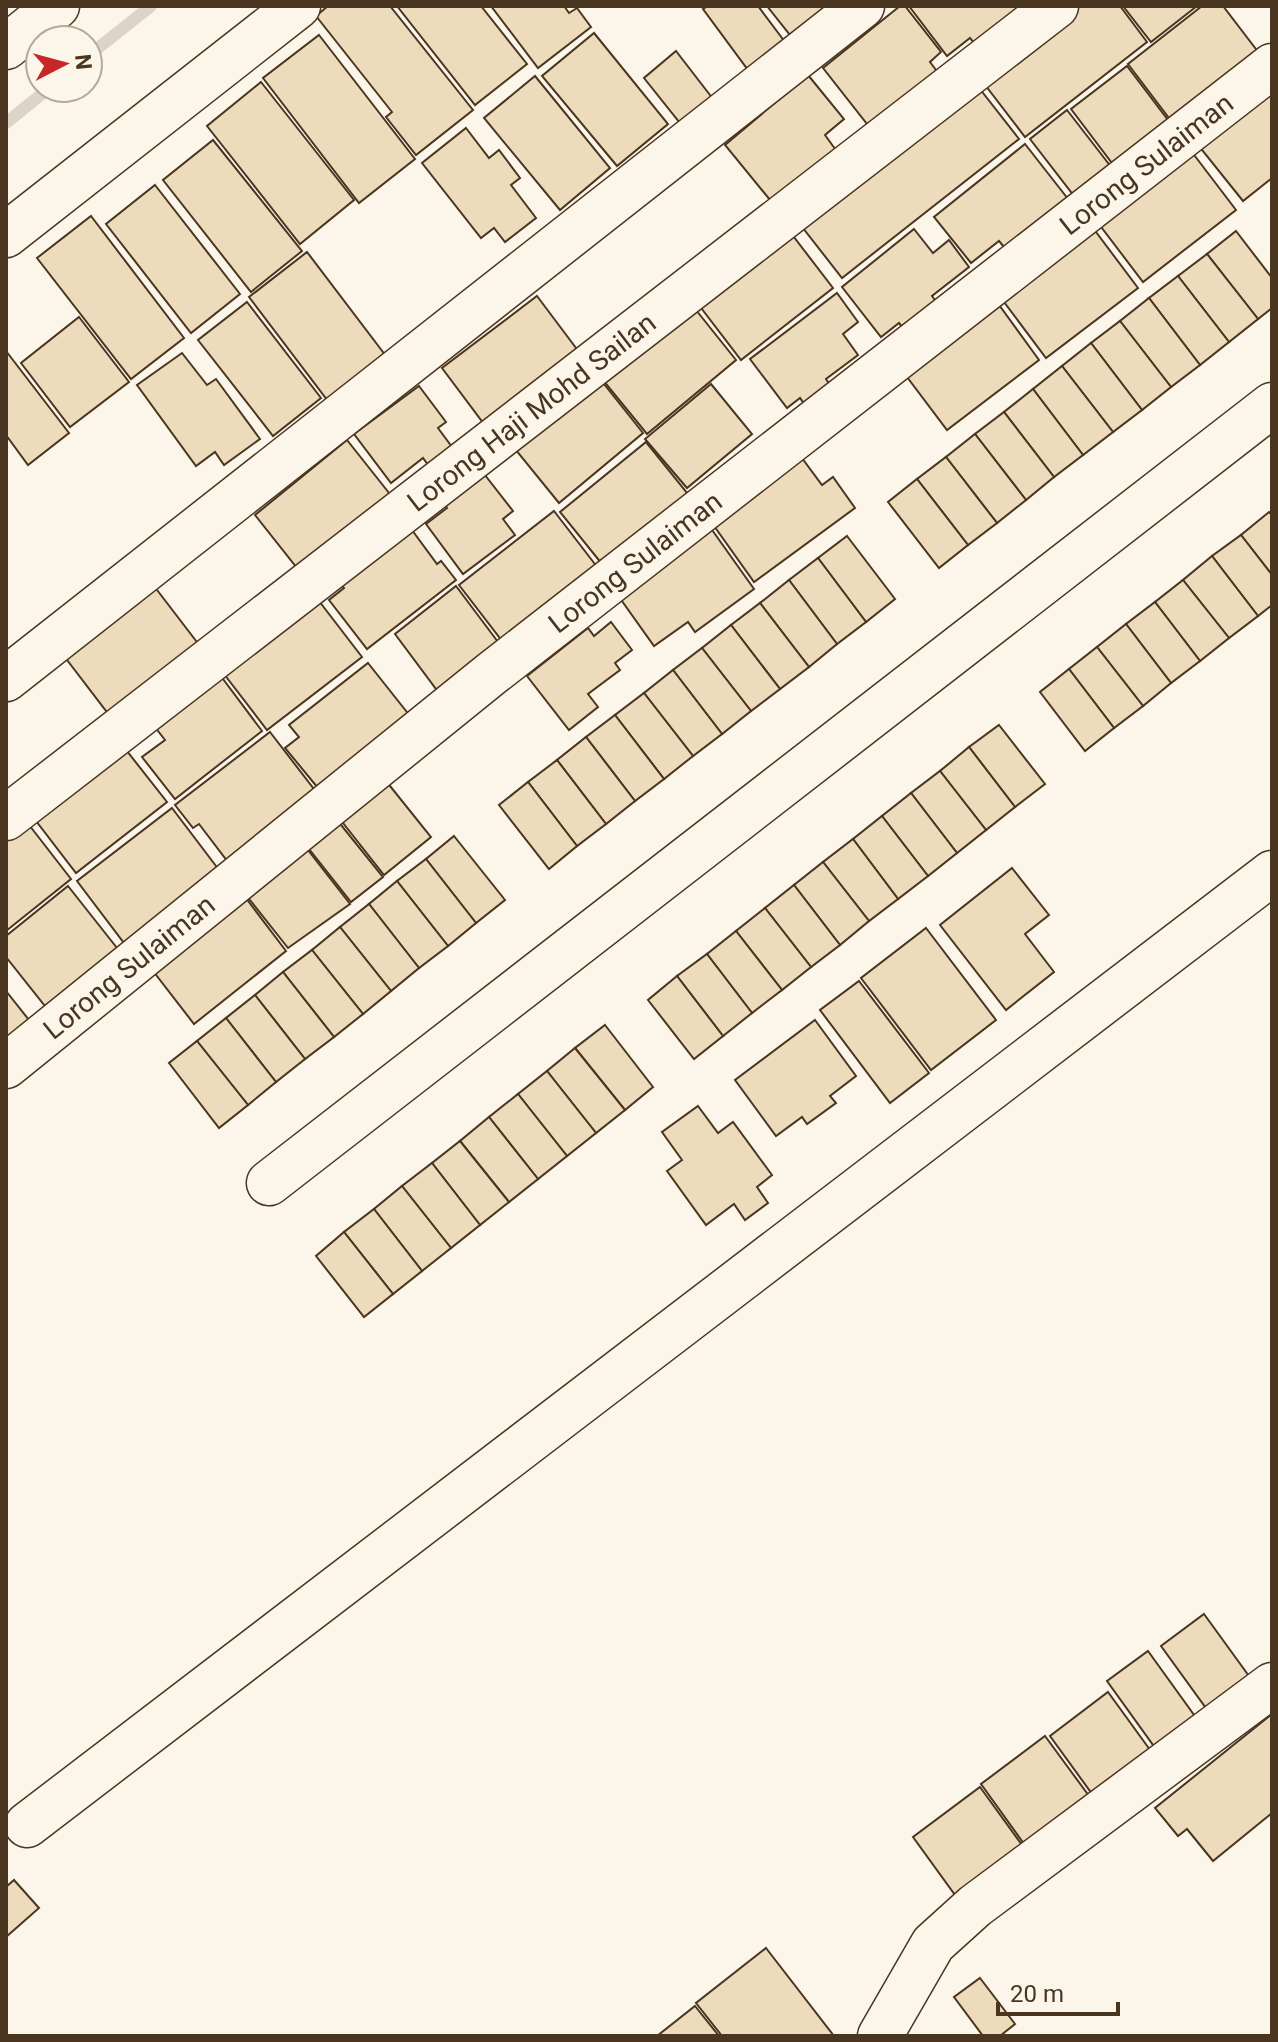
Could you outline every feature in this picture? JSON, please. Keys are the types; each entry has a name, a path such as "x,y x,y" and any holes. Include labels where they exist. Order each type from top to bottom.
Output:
{"street":[{"path":"6,235 194,91 298,6"},
{"path":"6,679 862,6"},
{"name":"Lorong Haji Mohd Sailan","path":"6,818 1056,6"},
{"name":"Lorong Sulaiman","path":"6,1066 491,674 1272,66"},
{"path":"269,1183 1272,405"},
{"path":"27,1825 1272,873"},
{"path":"880,2036 933,1944 975,1906 1272,1685"}],"building":[{"path":"328,6 390,6 473,110 416,155 386,117 392,112 316,16"},
{"path":"397,6 481,6 527,64 475,105"},
{"path":"491,6 564,6 569,13 577,8 591,27 538,68"},
{"path":"708,6 758,6 788,46 751,74 703,9"},
{"path":"767,6 846,6 798,45"},
{"path":"900,6 905,6 941,52 930,62 939,74 871,129 823,68"},
{"path":"909,6 1032,6 978,48 970,38 947,56"},
{"path":"1070,6 1120,6 1147,42 1025,137 979,77"},
{"path":"1123,6 1197,6 1151,42"},
{"path":"1202,6 1223,6 1262,57 1175,126 1128,64"},
{"path":"594,33 668,124 617,166 542,76"},
{"path":"319,35 415,159 359,203 263,78"},
{"path":"676,51 720,108 688,133 644,78"},
{"path":"1127,66 1174,128 1118,171 1071,109"},
{"path":"808,75 844,119 825,135 838,153 775,206 725,145"},
{"path":"535,76 610,168 560,210 484,118"},
{"path":"1272,78 1272,178 1243,201 1194,140"},
{"path":"261,82 354,200 300,244 207,126"},
{"path":"976,84 1019,139 842,278 799,223"},
{"path":"1067,110 1115,172 1078,201 1030,139"},
{"path":"466,128 489,158 499,150 520,178 511,185 536,218 505,242 494,228 481,238 422,163"},
{"path":"213,140 302,251 251,292 163,180"},
{"path":"1185,143 1236,210 1143,282 1092,215"},
{"path":"1025,144 1072,204 1010,254 999,241 971,263 934,217"},
{"path":"155,185 240,294 191,333 106,224"},
{"path":"91,216 184,338 131,379 37,258"},
{"path":"1087,220 1138,288 1046,358 995,290"},
{"path":"787,228 833,288 741,360 695,300"},
{"path":"914,229 933,253 949,240 969,267 932,296 941,308 908,334 899,323 881,337 842,287"},
{"path":"1236,231 1272,278 1272,308 1258,319 1207,254"},
{"path":"307,252 389,360 331,405 249,297"},
{"path":"1207,254 1258,319 1229,342 1178,276"},
{"path":"1178,276 1229,342 1200,365 1149,298"},
{"path":"837,293 858,322 843,334 858,355 826,379 834,391 809,411 800,398 787,408 750,359"},
{"path":"537,296 579,352 484,424 442,368"},
{"path":"994,298 1039,360 947,430 901,369"},
{"path":"1149,298 1200,365 1171,387 1120,321"},
{"path":"247,302 321,398 273,436 198,340"},
{"path":"692,305 736,360 647,434 602,379"},
{"path":"79,317 129,382 70,427 21,363"},
{"path":"1120,321 1171,387 1142,410 1091,343"},
{"path":"1091,343 1142,410 1113,432 1062,366"},
{"path":"6,351 69,433 28,465 6,435"},
{"path":"182,353 207,385 216,379 260,439 224,465 215,452 196,466 137,385"},
{"path":"1062,366 1113,432 1083,455 1033,389"},
{"path":"600,379 643,433 559,503 515,449"},
{"path":"711,384 752,434 687,488 645,439"},
{"path":"419,386 446,422 438,428 455,451 431,469 423,458 391,483 354,434"},
{"path":"1033,389 1083,455 1054,477 1004,412"},
{"path":"1004,412 1054,477 1026,500 975,434"},
{"path":"975,434 1026,500 997,523 946,457"},
{"path":"347,440 393,498 301,573 255,515"},
{"path":"646,442 692,499 606,569 560,512"},
{"path":"796,450 822,485 833,477 855,508 754,582 707,516"},
{"path":"946,457 997,523 968,545 917,479"},
{"path":"481,470 513,511 503,519 515,535 463,574 426,524 447,508 442,499"},
{"path":"917,479 968,545 939,568 888,502"},
{"path":"554,511 601,572 506,646 459,585"},
{"path":"1269,512 1272,515 1272,575 1241,535"},
{"path":"705,520 754,589 695,632 688,622 654,646 612,587"},
{"path":"409,526 437,564 441,561 456,580 367,649 329,600 344,588 339,581"},
{"path":"1241,535 1272,575 1272,605 1258,616 1212,556"},
{"path":"847,536 895,599 866,622 818,558"},
{"path":"1212,556 1258,616 1229,638 1183,580"},
{"path":"818,558 866,622 837,644 789,580"},
{"path":"789,580 837,644 809,667 760,603"},
{"path":"1183,580 1229,638 1200,661 1155,602"},
{"path":"154,586 203,650 113,720 64,656"},
{"path":"456,586 504,650 442,697 395,634"},
{"path":"319,601 362,657 267,730 224,674"},
{"path":"1155,602 1200,661 1171,683 1126,624"},
{"path":"760,603 809,667 780,689 731,625"},
{"path":"611,622 632,650 615,663 620,670 588,694 598,707 569,730 527,676 588,628 594,636"},
{"path":"1126,624 1171,683 1143,706 1097,647"},
{"path":"731,625 780,689 751,711 702,648"},
{"path":"1097,647 1143,706 1114,728 1069,669"},
{"path":"702,648 751,711 722,734 673,670"},
{"path":"368,663 410,716 318,788 285,748 299,737 289,725"},
{"path":"1069,669 1114,728 1085,751 1040,692"},
{"path":"673,670 722,734 693,756 644,693"},
{"path":"217,671 262,731 175,799 142,757 165,740 151,722"},
{"path":"644,693 693,756 664,779 615,715"},
{"path":"615,715 664,779 635,801 586,737"},
{"path":"999,725 1045,784 1015,807 969,747"},
{"path":"270,732 317,793 228,862 199,824 193,828 175,805"},
{"path":"586,737 635,801 606,824 557,760"},
{"path":"123,746 167,802 76,873 33,817"},
{"path":"969,747 1015,807 986,830 940,771"},
{"path":"557,760 606,824 577,846 528,782"},
{"path":"378,771 431,837 384,875 332,809"},
{"path":"940,771 986,830 957,853 911,793"},
{"path":"528,782 577,846 549,869 499,805"},
{"path":"911,793 957,853 928,876 882,816"},
{"path":"172,808 219,870 124,943 77,881"},
{"path":"329,810 383,877 351,902 298,835"},
{"path":"882,816 928,876 898,899 853,839"},
{"path":"26,821 71,879 6,931 6,837"},
{"path":"297,836 350,904 288,948 238,885"},
{"path":"454,836 505,900 476,923 426,859"},
{"path":"853,839 898,899 869,921 823,862"},
{"path":"426,859 476,923 448,946 397,881"},
{"path":"823,862 869,921 840,945 794,885"},
{"path":"1012,868 1049,915 1025,934 1054,972 1006,1010 940,925"},
{"path":"397,881 448,946 419,968 369,904"},
{"path":"236,885 286,951 194,1024 143,958"},
{"path":"794,885 840,945 811,967 765,908"},
{"path":"68,886 117,948 45,1006 6,957 6,936"},
{"path":"369,904 419,968 391,991 340,927"},
{"path":"765,908 811,967 782,990 736,931"},
{"path":"340,927 391,991 363,1014 312,950"},
{"path":"926,928 996,1020 931,1070 861,978"},
{"path":"736,931 782,990 752,1013 707,954"},
{"path":"312,950 363,1014 334,1037 283,972"},
{"path":"707,954 752,1013 723,1036 677,976"},
{"path":"283,972 334,1037 305,1059 255,995"},
{"path":"677,976 723,1036 694,1059 648,1000"},
{"path":"859,981 929,1073 890,1103 820,1010"},
{"path":"6,991 29,1020 6,1038"},
{"path":"255,995 305,1059 276,1082 226,1018"},
{"path":"226,1018 276,1082 248,1105 197,1041"},
{"path":"815,1020 856,1076 830,1096 836,1103 807,1124 802,1117 776,1136 735,1080"},
{"path":"605,1025 653,1087 625,1110 575,1048"},
{"path":"197,1041 248,1105 219,1128 169,1063"},
{"path":"575,1048 625,1110 596,1133 547,1071"},
{"path":"547,1071 596,1133 567,1156 518,1094"},
{"path":"518,1094 567,1156 538,1179 489,1117"},
{"path":"698,1106 718,1133 733,1122 772,1175 757,1187 768,1203 745,1220 734,1204 706,1225 667,1171 682,1160 662,1132"},
{"path":"489,1117 538,1179 509,1202 460,1141"},
{"path":"460,1141 509,1202 480,1225 432,1163"},
{"path":"432,1163 480,1225 451,1248 402,1186"},
{"path":"402,1186 451,1248 422,1271 374,1209"},
{"path":"374,1209 422,1271 393,1294 344,1232"},
{"path":"344,1232 393,1294 364,1317 316,1256"},
{"path":"1204,1614 1254,1683 1211,1715 1161,1646"},
{"path":"1148,1651 1202,1726 1161,1756 1107,1681"},
{"path":"1108,1692 1153,1754 1095,1798 1050,1736"},
{"path":"1272,1714 1272,1813 1213,1861 1187,1829 1178,1836 1155,1808"},
{"path":"1045,1736 1092,1800 1027,1848 981,1784"},
{"path":"980,1787 1030,1856 963,1906 913,1837"},
{"path":"14,1880 39,1908 6,1937 6,1887"},
{"path":"766,1948 834,2036 722,2036 696,2003"},
{"path":"980,1978 1015,2024 1000,2036 983,2036 954,1997"},
{"path":"695,2006 719,2036 657,2036"}],"waterway":[{"path":"104,43 151,6"},
{"path":"6,123 29,104"}]}
